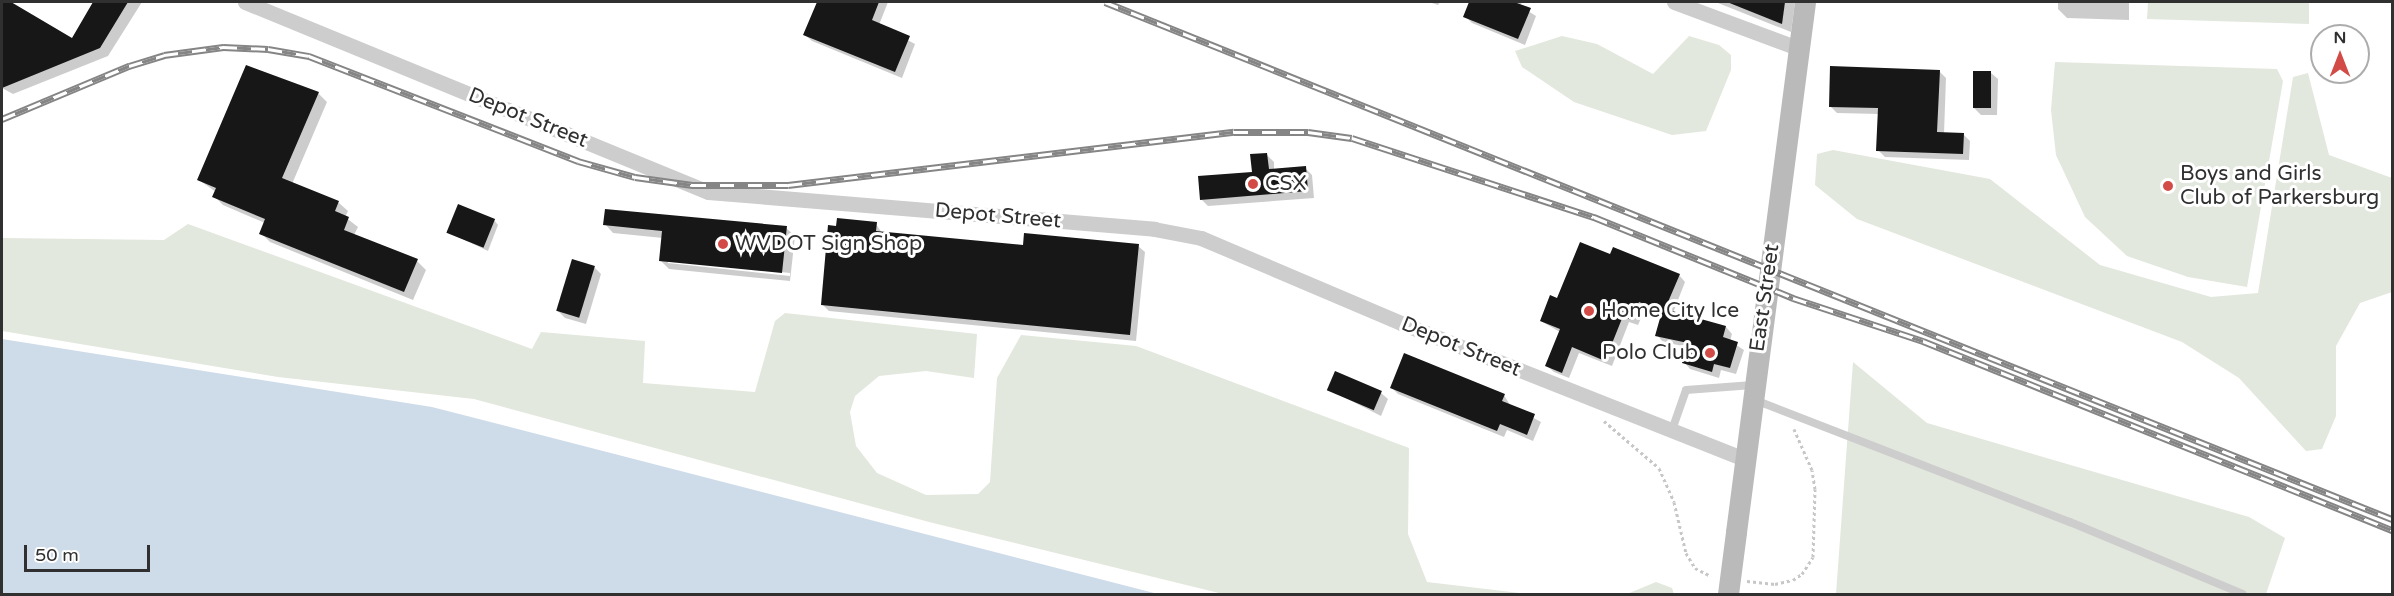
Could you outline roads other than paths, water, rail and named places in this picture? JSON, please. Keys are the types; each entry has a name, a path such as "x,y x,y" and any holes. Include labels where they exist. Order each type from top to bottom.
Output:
{"main road":[{"name":"East Street","path":"1728,594 1752,392 1805,2"}],"street":[{"name":"Depot Street","path":"245,2 708,192 1154,229 1201,238 1401,323 1744,459"},
{"path":"1674,2 1798,48"}],"lane":[{"path":"1672,430 1686,390 1752,392 2243,594"}],"water":[{"path":"2,339 432,407 1158,594 2,594"}],"railway":[{"path":"1105,2 2392,519"},
{"path":"2,119 129,66 164,55 223,47 268,49 309,56 578,161 635,177 692,185 788,185 1234,132 1308,132 1352,138 1594,217 1793,298 1923,341 2392,530"}],"place":[{"name":"CSX","path":"1253,184"},
{"name":"Boys and Girls Club of Parkersburg","path":"2168,186"},
{"name":"WVDOT Sign Shop","path":"723,244"},
{"name":"Home City Ice","path":"1589,311"},
{"name":"Polo Club","path":"1710,353"}]}
